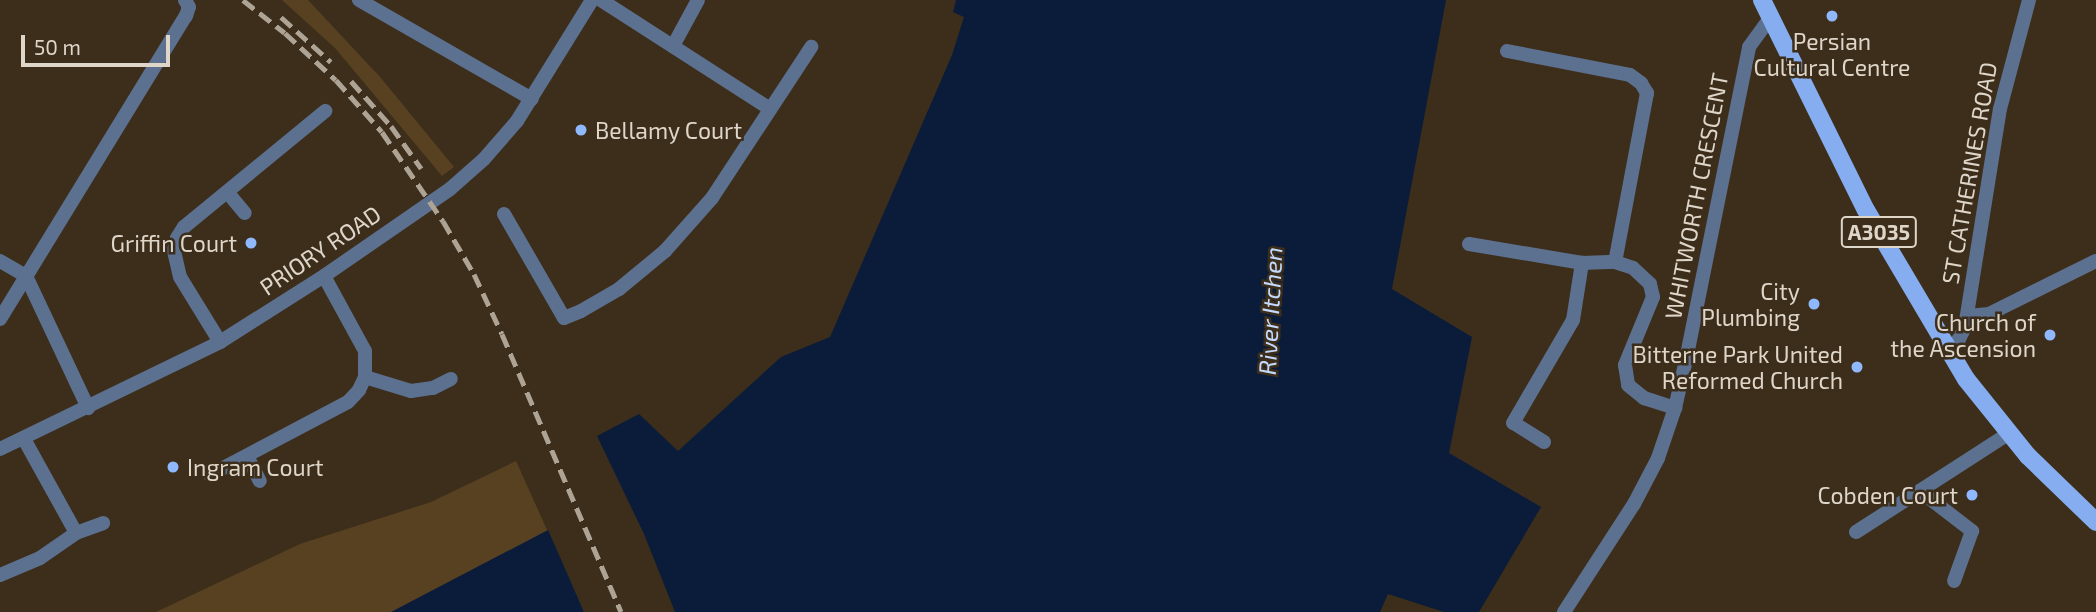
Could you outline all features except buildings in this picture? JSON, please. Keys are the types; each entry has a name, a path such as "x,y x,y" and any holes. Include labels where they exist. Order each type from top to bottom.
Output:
{"main road":[{"name":"A3035","path":"1762,0 1866,209 1948,351 1984,405 2008,434 2049,478 2096,522"}],"street":[{"path":"359,0 532,99"},
{"name":"PRIORY ROAD","path":"0,449 220,342 324,276 469,174 499,142 532,99 592,0"},
{"path":"601,0 770,109"},
{"path":"673,46 698,0"},
{"name":"ST CATHERINES ROAD","path":"1948,351 1963,333 1967,316 2000,110 2029,0"},
{"path":"0,319 187,3"},
{"name":"WHITWORTH CRESCENT","path":"1564,612 1634,504 1658,458 1675,408 1746,59 1752,39 1771,17"},
{"path":"504,214 564,318 619,289 665,251 712,198 811,47"},
{"path":"1507,51 1630,75 1641,83 1647,93 1615,262"},
{"path":"220,342 180,277 174,250 184,227 229,193 326,111"},
{"path":"229,193 245,214"},
{"path":"1469,244 1582,263 1615,262 1633,268 1650,284 1653,298 1625,365 1628,385 1644,398 1675,408"},
{"path":"0,261 26,276 88,408"},
{"path":"1967,316 1989,314 2096,261"},
{"path":"1544,442 1513,423 1573,320 1582,263"},
{"path":"210,475 348,402 365,377 365,351 324,276"},
{"path":"365,377 411,391 433,388 451,379"},
{"path":"1856,533 2008,434"},
{"path":"24,439 76,533"},
{"path":"247,456 260,481"},
{"path":"1920,491 1972,531 1954,581"},
{"path":"0,575 40,558 76,533 103,523"}],"shaded area":[{"path":"282,0 308,0 381,78 454,167 442,176 335,48"},
{"path":"516,461 584,612 156,612 300,544 431,502"}],"water":[{"name":"River Itchen","path":"956,0 1446,0 1392,289 1472,337 1449,453 1541,507 1479,612 675,612 644,534 597,436 639,414 678,451 781,357 830,337 952,55 964,17 953,12"},
{"path":"548,530 584,612 391,612"}],"pier":[{"path":"1388,594 1444,612 1380,612"}],"railway":[{"path":"243,0 285,33 336,80 382,132 443,221 474,274 502,334 621,612"},
{"path":"281,17 331,62"},
{"path":"351,81 391,126 421,168"}],"place":[{"name":"Persian Cultural Centre","path":"1832,16"},
{"name":"Bellamy Court","path":"581,130"},
{"name":"Griffin Court","path":"251,243"},
{"name":"City Plumbing","path":"1814,304"},
{"name":"Church of the Ascension","path":"2050,335"},
{"name":"Bitterne Park United Reformed Church","path":"1857,367"},
{"name":"Ingram Court","path":"173,467"},
{"name":"Cobden Court","path":"1972,495"}]}
